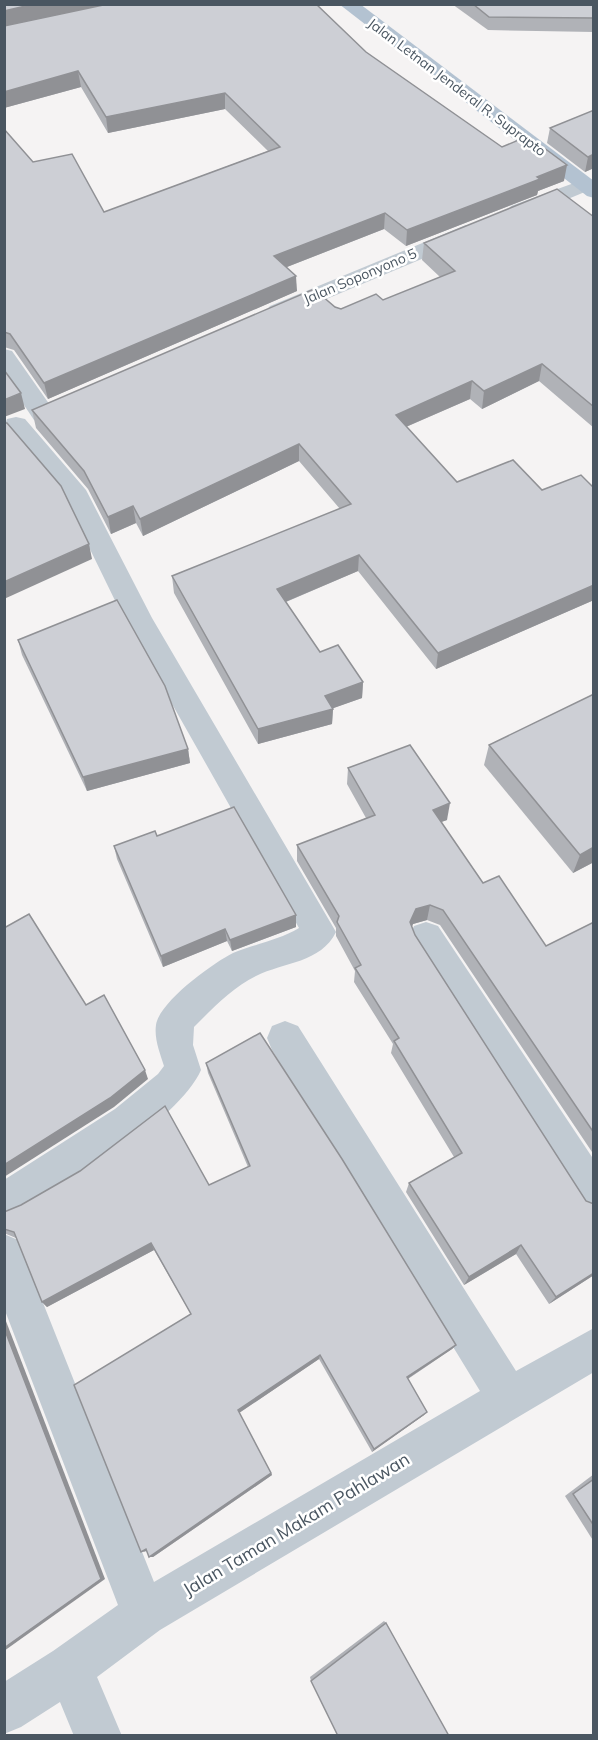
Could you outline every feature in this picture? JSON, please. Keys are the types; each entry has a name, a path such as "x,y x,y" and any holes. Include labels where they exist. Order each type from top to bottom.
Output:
{"main road":[{"name":"Jalan Letnan Jenderal R. Suprapto","path":"348,4 589,188"}],"street":[{"name":"Jalan Soponyono 5","path":"260,318 493,221 589,188"},
{"path":"4,356 54,409 10,428 77,496 139,621 319,932 310,941 245,965 217,981 174,1024 175,1045 183,1070 175,1084 135,1116 4,1202"},
{"path":"426,937 594,1195"},
{"path":"285,1038 508,1397"},
{"path":"4,1254 144,1614"},
{"name":"Jalan Taman Makam Pahlawan","path":"4,1710 70,1668 144,1614 594,1348"},
{"path":"70,1668 98,1736"}],"building":[{"path":"4,4 34,4 4,11"},
{"path":"108,4 316,4 366,52 502,147 528,136 567,165 537,177 540,179 407,230 385,213 274,256 296,276 44,383 10,334 4,332 4,129 33,162 72,154 104,212 280,147 225,93 106,117 78,71 4,92 4,26"},
{"path":"473,4 594,4 594,18 489,17"},
{"path":"594,110 594,154 588,157 550,128"},
{"path":"557,189 594,217 594,407 542,364 484,391 472,381 396,415 457,482 513,460 542,490 581,475 594,488 594,585 438,653 359,555 277,589 320,652 338,645 363,682 325,696 333,709 258,729 172,576 351,504 299,444 140,519 133,506 108,517 84,471 32,410 314,289 335,307 341,309 376,294 383,300 455,271 424,243"},
{"path":"4,370 21,393 4,400"},
{"path":"4,423 7,423 61,486 89,544 4,582"},
{"path":"117,600 165,686 188,749 83,777 18,640"},
{"path":"594,694 594,847 580,855 489,745"},
{"path":"410,745 450,803 433,810 483,883 499,876 546,946 594,922 594,1133 443,910 430,905 416,909 410,922 415,935 586,1201 594,1204 594,1273 556,1297 521,1245 469,1277 409,1183 462,1153 394,1041 399,1038 355,968 361,965 337,922 339,916 297,845 375,815 348,768"},
{"path":"234,807 296,915 230,940 225,929 161,956 114,846 155,831 157,836"},
{"path":"29,914 86,1005 104,995 145,1070 110,1098 4,1165 4,928"},
{"path":"260,1033 342,1159 456,1345 407,1377 427,1412 374,1449 320,1355 238,1410 271,1473 149,1557 146,1549 141,1552 74,1385 191,1314 151,1243 42,1302 14,1232 4,1229 4,1212 21,1205 80,1171 165,1106 209,1185 250,1166 206,1063"},
{"path":"4,1328 101,1579 4,1648"},
{"path":"594,1479 594,1526 573,1494"},
{"path":"386,1623 449,1736 338,1736 311,1681"}]}
